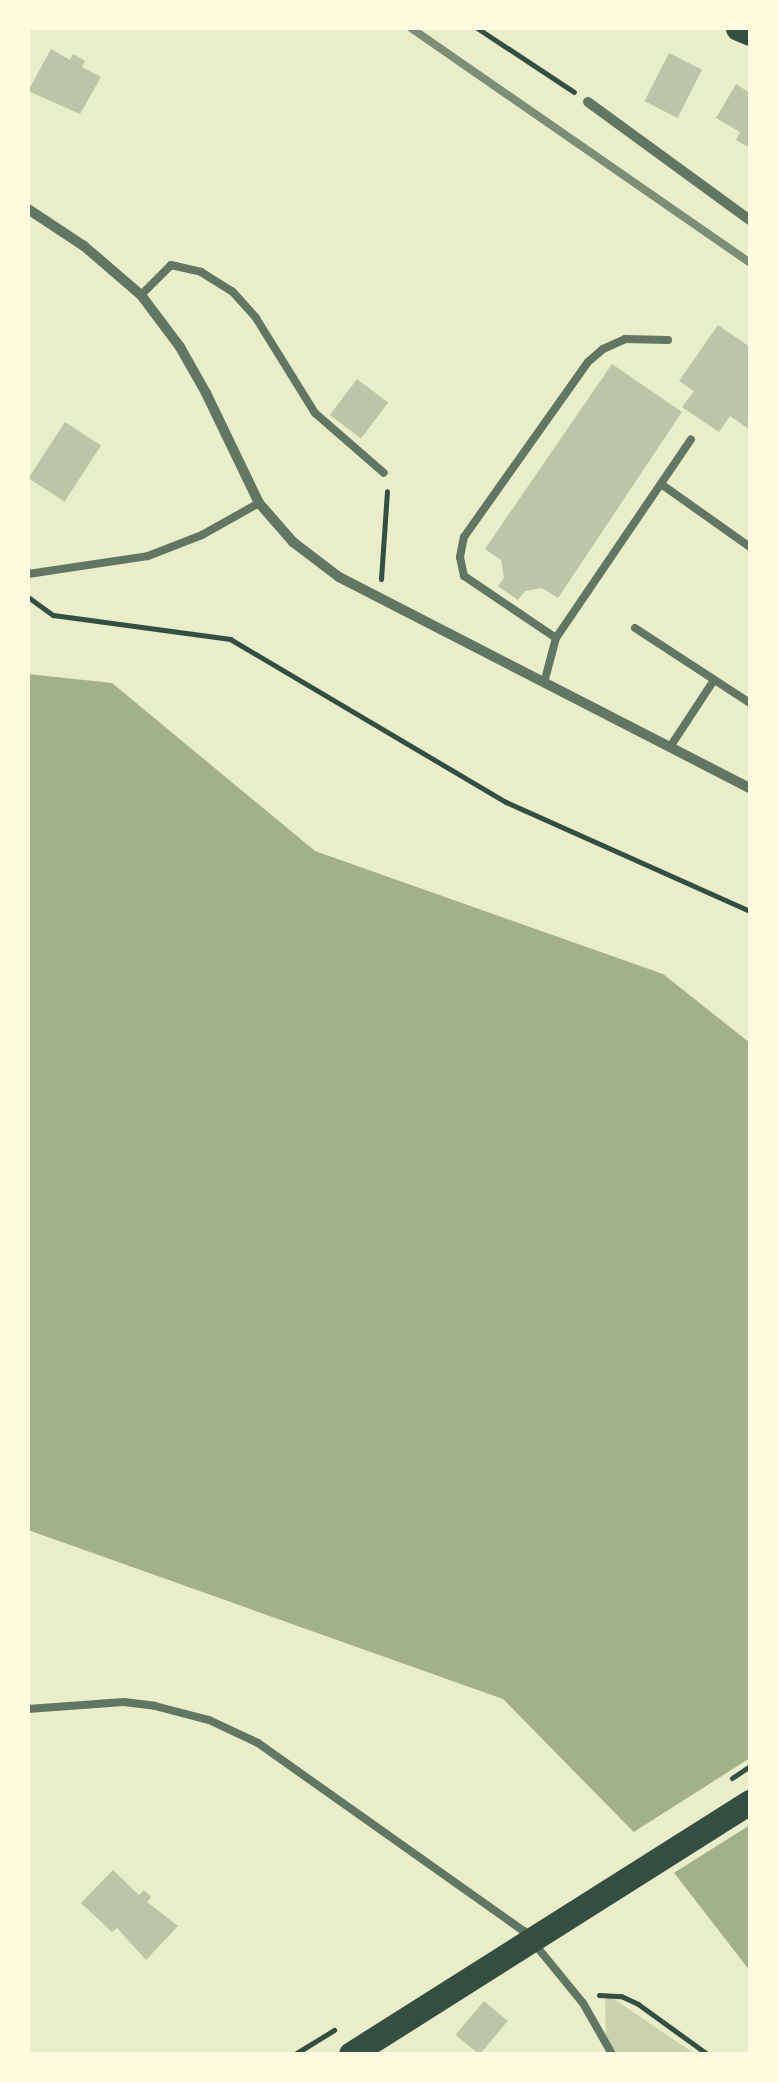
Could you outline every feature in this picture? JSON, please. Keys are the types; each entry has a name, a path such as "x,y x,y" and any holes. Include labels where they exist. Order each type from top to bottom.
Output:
{"main road":[{"path":"738,28 750,33"},
{"path":"351,2054 750,1802"}],"street":[{"path":"588,102 750,220"},
{"path":"28,209 84,246 141,294 180,347 260,503 293,542 338,577 750,788"}],"lane":[{"path":"141,294 171,265 201,272 232,291 256,318 315,413 384,473"},
{"path":"556,638 464,576 460,557 464,538 588,362 603,349 625,339 668,340"},
{"path":"544,683 556,638 691,440"},
{"path":"660,484 750,547"},
{"path":"28,574 148,556 202,534 260,503"},
{"path":"635,628 750,702"},
{"path":"670,746 714,680"},
{"path":"28,1709 124,1702 155,1706 209,1720 258,1743 364,1822 496,1908 550,1958 584,2003 612,2054"}],"path":[{"path":"476,28 588,102"},
{"path":"378,597 383,568 384,473"},
{"path":"28,597 53,615 230,639 506,802 750,911"},
{"path":"584,2003 604,1993 622,1996 706,2054"}],"shaded area":[{"path":"28,674 112,683 315,851 663,974 750,1043 750,1971 675,1874 503,1699 28,1530"},
{"path":"605,1993 695,2054 618,2054 606,2040"}],"pier":[{"path":"750,1758 750,1825 669,1876 629,1835"}],"building":[{"path":"51,49 70,60 73,54 85,61 82,67 101,77 80,114 28,91"},
{"path":"669,53 702,70 677,118 644,101"},
{"path":"736,84 750,93 750,148 736,140 740,132 716,118"},
{"path":"718,325 750,347 750,430 730,416 719,432 682,407 694,391 679,381"},
{"path":"612,364 682,412 558,598 542,588 525,591 518,600 498,586 504,578 501,560 485,549"},
{"path":"357,379 388,402 361,438 330,415"},
{"path":"65,422 101,445 65,502 29,478"},
{"path":"113,1870 139,1895 144,1890 151,1897 147,1902 178,1926 146,1960 117,1928 112,1932 81,1903"},
{"path":"484,2001 508,2021 480,2054 456,2035"}],"railway":[{"path":"411,28 750,263"}]}
